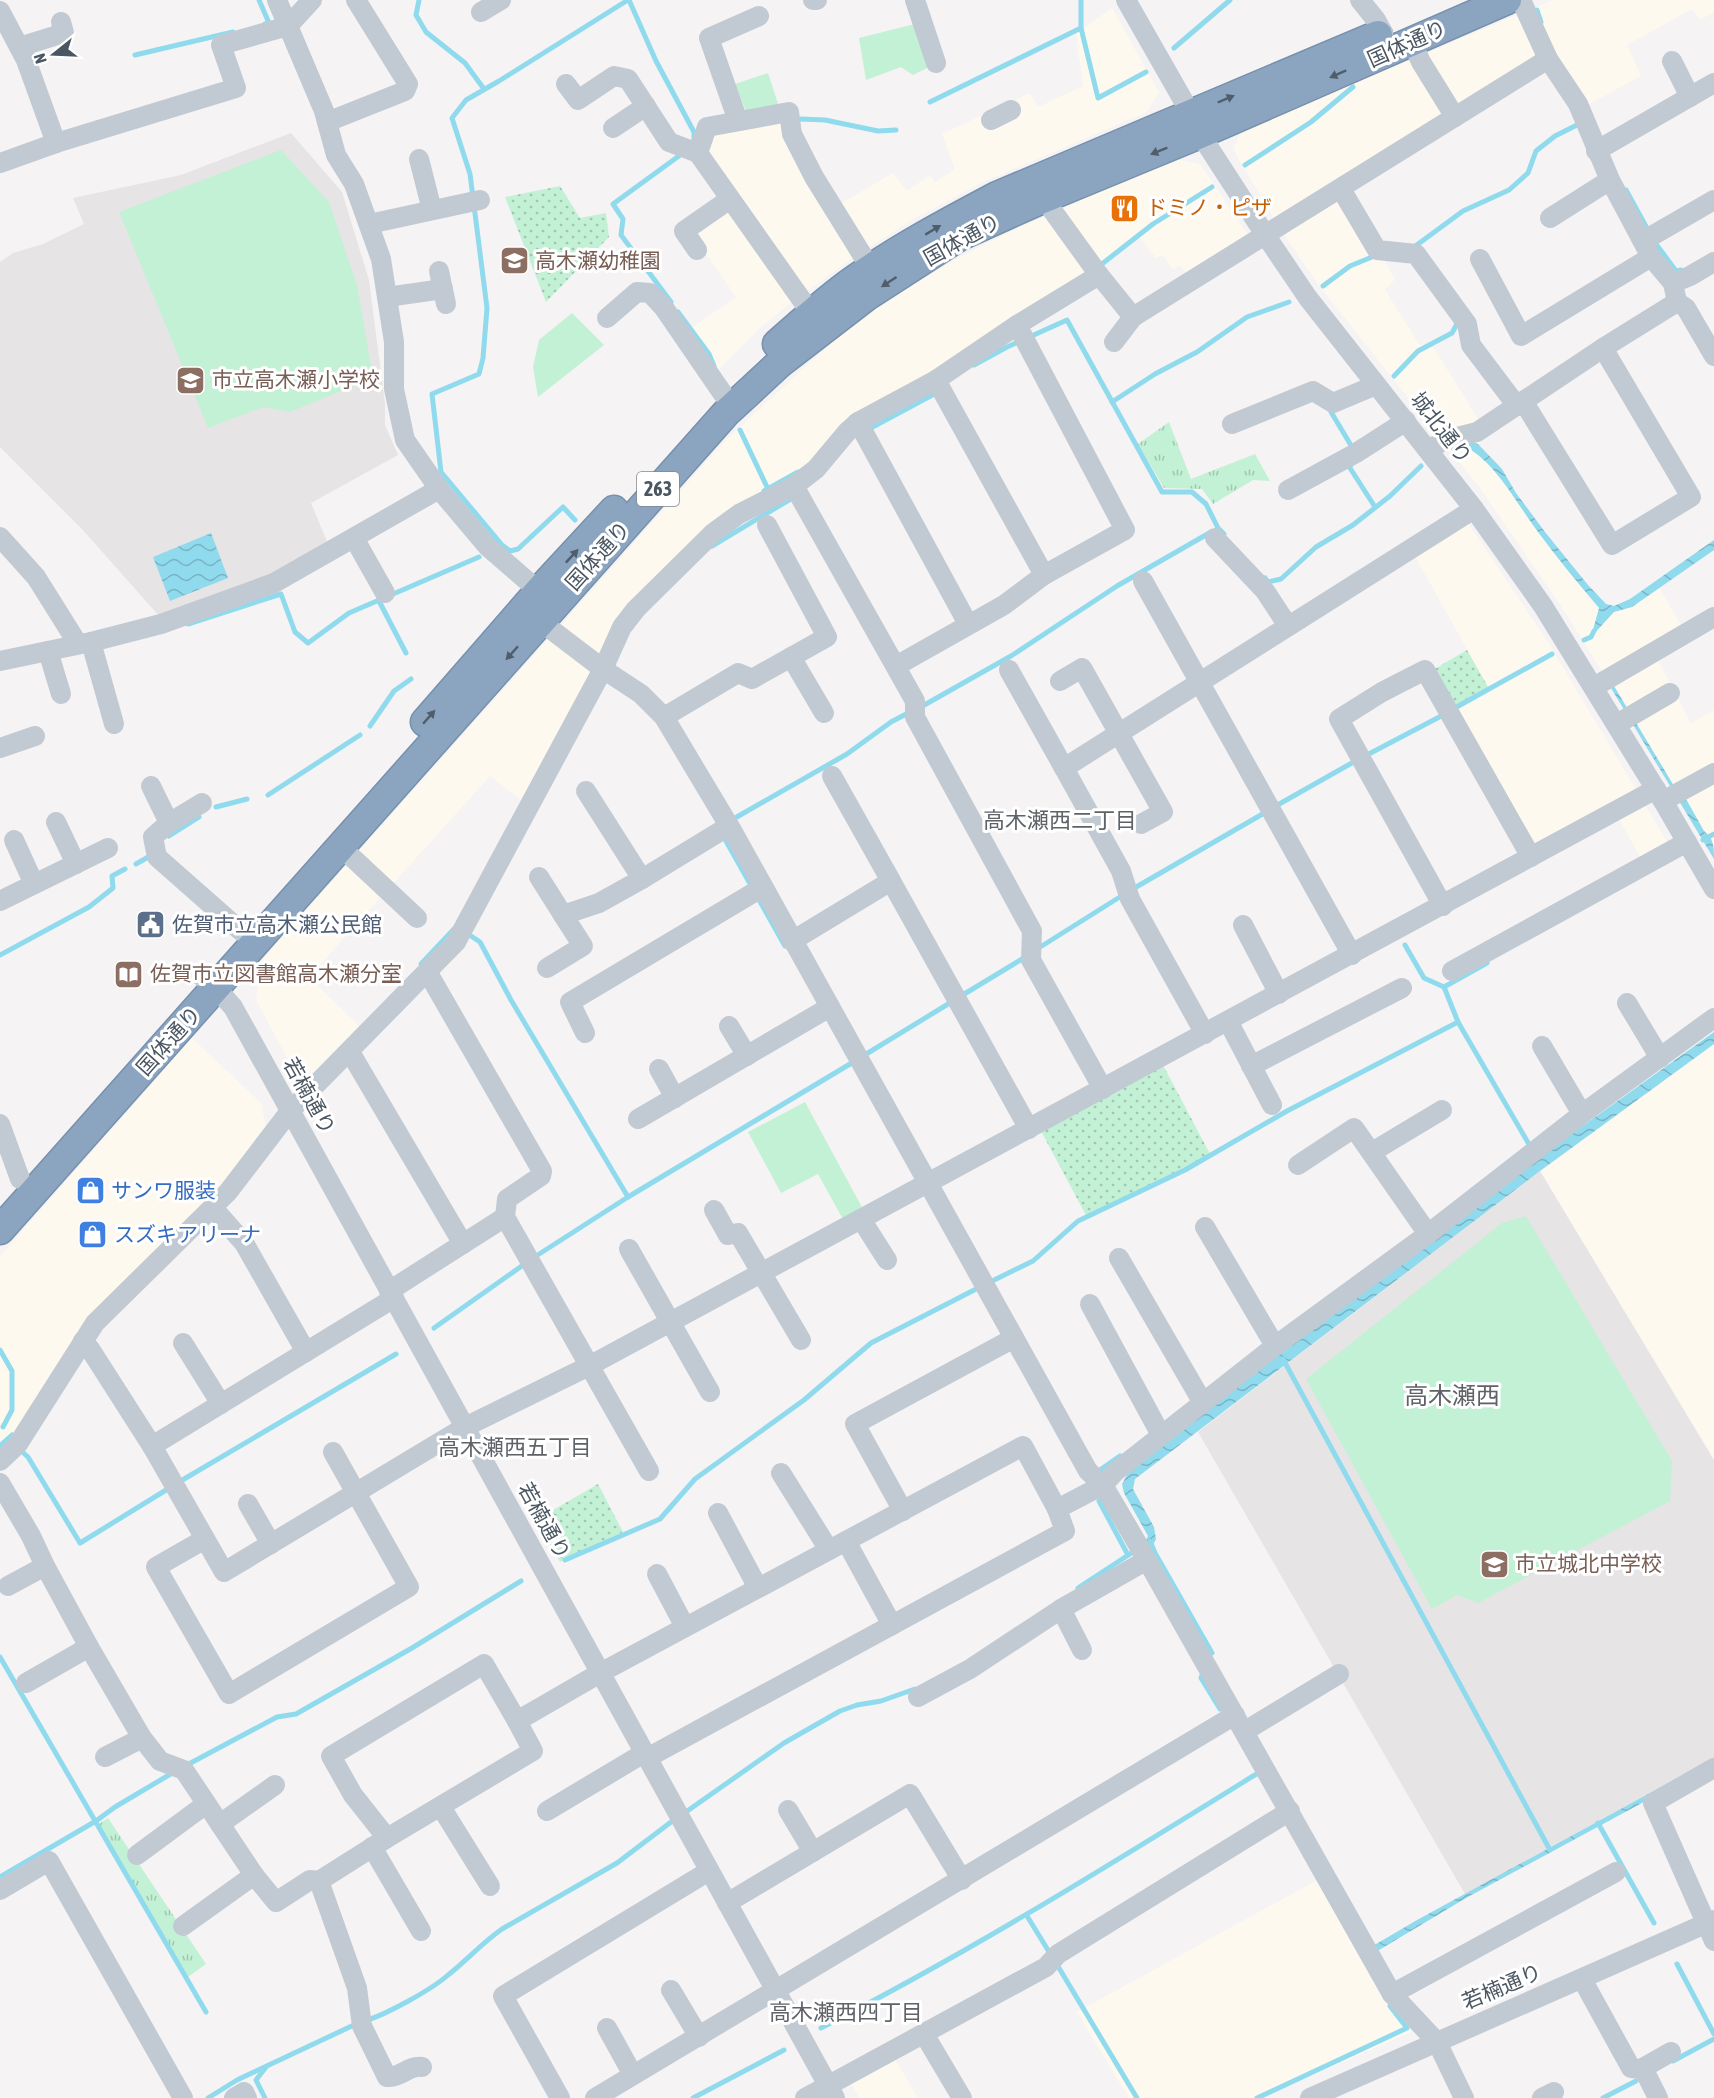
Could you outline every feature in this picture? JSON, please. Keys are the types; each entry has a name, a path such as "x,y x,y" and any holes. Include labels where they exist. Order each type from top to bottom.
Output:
{"highway":[{"name":"国体通り","path":"0,1230 208,982 241,931 726,413 780,363 867,296 960,236 1046,197 1383,33 1462,0"},
{"name":"国体通り","path":"0,1202 208,982 341,847 723,394 811,313 871,269 937,228 997,196 1412,42 1507,0"}],"street":[{"path":"277,0 327,122 336,155 354,184 381,260 394,342 394,389 405,440 439,489 488,547 597,664 641,694 664,717 731,830 757,890 792,941 824,1010 858,1059 1088,1471 1103,1485 1143,1553 1284,1814 1369,1952 1392,1994 1437,2042 1464,2098"},
{"path":"0,163 56,143 236,88 221,45 288,26 312,0"},
{"path":"327,122 405,91 408,84 356,0"},
{"path":"481,12 501,0"},
{"path":"915,0 936,63"},
{"name":"城北通り","path":"1126,0 1196,124 1308,298 1474,509 1544,606 1594,687 1626,719 1669,794 1687,842 1711,878"},
{"path":"1360,0 1383,33"},
{"path":"1521,0 1548,59 1603,147 1610,180 1650,244 1675,292 1714,356"},
{"path":"0,11 26,60 56,143"},
{"path":"738,121 709,38 759,16"},
{"path":"19,47 64,33 61,22"},
{"path":"1412,42 1421,62 1455,117"},
{"path":"1114,342 1133,317 1548,59"},
{"path":"1672,61 1690,97"},
{"path":"566,84 578,100 614,76 628,79 669,142 695,146 811,313"},
{"path":"1603,147 1714,83"},
{"path":"613,128 646,106"},
{"path":"991,120 1011,110"},
{"path":"695,146 707,127 789,112 792,134 814,177 871,269"},
{"path":"419,159 432,210"},
{"path":"1550,218 1610,180"},
{"path":"1341,189 1377,250 1416,254 1467,324 1471,345 1520,403 1612,545 1691,497 1603,348"},
{"path":"1046,197 1052,210 1133,317"},
{"path":"697,250 684,231 730,199"},
{"path":"1480,259 1521,336 1714,200"},
{"path":"369,224 475,201"},
{"path":"1428,450 1445,440 1477,432 1603,348 1675,292 1690,276 1714,261"},
{"path":"10,1451 54,1390 95,1323 213,1208 228,1192 290,1111 456,942 597,664 636,609 712,533 739,514 797,491 847,432 862,430 940,386 1022,335 1095,269"},
{"path":"387,297 443,288"},
{"path":"607,318 637,292 650,293 664,308 723,394"},
{"path":"896,666 1004,605 1044,575 1125,530 1022,335"},
{"path":"1232,424 1313,390 1329,401 1376,385"},
{"path":"940,386 1044,575"},
{"path":"1288,490 1351,456 1406,422"},
{"path":"862,430 968,624"},
{"path":"0,661 50,658 160,624 274,583 439,489"},
{"path":"797,491 896,666 915,709 1032,931 1031,953 1102,1089"},
{"path":"1064,768 1474,509"},
{"path":"664,717 738,673 752,679 827,637 767,525"},
{"path":"0,537 36,577 88,647 114,724"},
{"path":"1215,537 1265,591 1288,626"},
{"path":"354,538 385,593"},
{"path":"1143,581 1201,681 1352,955"},
{"path":"1594,687 1714,617"},
{"path":"791,657 824,713"},
{"path":"50,658 61,694"},
{"path":"1060,681 1082,668 1119,733 1162,812 1141,824"},
{"path":"1009,670 1121,871 1128,893 1204,1034"},
{"path":"1443,906 1339,719 1382,692 1425,670 1531,857"},
{"path":"1626,719 1670,693"},
{"path":"0,748 35,736"},
{"path":"82,1341 90,1348 152,1446 224,1572 465,1427 589,1366 1531,857 1714,773"},
{"path":"832,776 1029,1129"},
{"path":"151,786 169,823"},
{"path":"586,791 642,879"},
{"path":"202,802 169,823 153,837 157,857 241,931"},
{"path":"56,822 76,864"},
{"path":"563,915 599,903 731,830"},
{"path":"14,840 34,884"},
{"path":"1452,970 1687,842"},
{"path":"341,847 417,918"},
{"path":"0,901 108,848"},
{"path":"540,877 583,946 547,968"},
{"path":"792,941 891,881"},
{"path":"585,1033 570,1002 757,890"},
{"path":"1243,925 1279,994"},
{"path":"428,973 542,1171 541,1176 507,1199 505,1217 649,1471"},
{"name":"若楠通り","path":"208,982 233,1007 832,2092"},
{"path":"1251,1066 1402,988"},
{"path":"1627,1003 1660,1058"},
{"path":"638,1119 824,1010"},
{"path":"1057,1509 1103,1485 1115,1472 1423,1227 1714,1018"},
{"path":"1228,1021 1272,1105"},
{"path":"729,1026 747,1056"},
{"path":"1542,1046 1582,1114"},
{"path":"350,1052 463,1244"},
{"path":"659,1069 675,1098"},
{"path":"1371,1152 1442,1110"},
{"path":"0,1124 20,1179"},
{"path":"1298,1164 1354,1128 1423,1227"},
{"path":"213,1208 244,1244 306,1352"},
{"path":"714,1210 728,1235 738,1233 801,1340"},
{"path":"152,1446 306,1352 505,1217"},
{"path":"861,1219 888,1260"},
{"path":"1205,1227 1275,1346"},
{"path":"629,1248 710,1392"},
{"path":"1119,1258 1203,1402"},
{"path":"1090,1304 1161,1435"},
{"path":"903,1511 855,1424 1014,1338"},
{"path":"183,1343 222,1404"},
{"path":"517,1721 600,1673 1023,1446 1057,1509 1065,1531 547,1810"},
{"path":"205,1539 156,1567 229,1694 410,1587 333,1452"},
{"path":"782,1473 892,1625"},
{"path":"0,1483 31,1536 89,1647 142,1738 159,1761 177,1768 206,1804 254,1875 276,1902 310,1880 319,1881 380,1842 533,1751 484,1664 332,1756 380,1842 421,1931"},
{"path":"248,1504 271,1544"},
{"path":"718,1513 758,1588"},
{"path":"918,1697 980,1664 1143,1553"},
{"path":"8,1586 45,1566"},
{"path":"657,1574 685,1627"},
{"path":"1061,1609 1082,1650"},
{"path":"26,1683 89,1647"},
{"path":"595,2098 1233,1722 1339,1674"},
{"path":"105,1757 142,1738"},
{"path":"1711,1928 1653,1803 1714,1768"},
{"path":"220,1824 274,1785"},
{"path":"727,1903 910,1794 962,1880"},
{"path":"136,1855 206,1804"},
{"path":"441,1807 490,1886"},
{"path":"788,1810 813,1852"},
{"path":"805,2098 832,2092 924,2034 1052,1961 1284,1814"},
{"path":"0,1890 49,1861 183,2098"},
{"path":"560,2098 503,1996 710,1871"},
{"path":"1392,1994 1616,1872"},
{"path":"183,1926 254,1875"},
{"path":"319,1881 357,1988 361,2021 387,2078 394,2078 414,2066 422,2067"},
{"name":"若楠通り","path":"1310,2098 1582,1979 1711,1928"},
{"path":"1582,1979 1631,2068 1641,2069 1671,2052"},
{"path":"671,1990 699,2037"},
{"path":"607,2028 633,2075"},
{"path":"924,2034 962,2098"},
{"path":"1641,2069 1645,2072 1658,2098"},
{"path":"234,2098 244,2092 247,2098"}],"shaded area":[{"path":"1553,0 1714,0 1714,12 1700,20 1692,9 1627,45 1641,76 1575,112 1540,58 1340,183 1395,279 1385,290 1419,344 1434,348 1480,422 1480,449 1540,531 1605,610 1631,604 1657,584 1684,630 1651,647 1691,723 1714,710 1714,853 1565,612 1480,488 1320,287 1276,223 1233,149 1242,130"},
{"path":"1112,8 1159,92 1147,112 983,182 917,217 857,255 794,300 760,328 716,372 687,331 736,297 691,232 735,198 706,158 715,130 786,121 833,208 893,173 907,191 930,175 935,182 955,169 942,134 1030,93 1038,107 1083,86 1076,34"},
{"name":"市立高木瀬小学校","path":"291,133 342,192 369,280 385,404 385,425 398,455 311,503 328,544 276,575 160,617 82,529 0,447 0,262 13,253 43,244 84,224 73,198 181,175"},
{"path":"1175,159 1200,164 1250,238 1189,276 1180,265 1173,270 1163,255 1156,258 1137,234 1091,271 929,383 806,473 620,617 525,803 490,776 309,977 360,1027 305,1091 256,1000 259,963 723,443 833,341 883,303 950,262 1013,230"},
{"path":"1459,510 1548,642 1669,845 1641,859 1611,804 1535,848 1453,707 1488,687 1407,542"},
{"path":"192,1038 261,1103 267,1132 226,1186 84,1326 12,1444 0,1453 0,1256"},
{"path":"1714,1044 1714,1460 1540,1171"},
{"name":"市立城北中学校","path":"1540,1171 1714,1460 1714,1758 1465,1894 1198,1432"},
{"path":"1319,1879 1411,2032 1261,2098 1129,2098 1077,2012"},
{"path":"895,2059 918,2098 859,2098 851,2084"}],"green space":[{"path":"915,24 929,67 913,75 901,67 866,80 859,38"},
{"path":"768,73 779,107 746,111 735,84"},
{"path":"281,150 329,202 357,285 373,378 290,412 263,407 208,428 119,212"},
{"path":"560,186 580,218 606,213 609,237 546,302 505,197"},
{"path":"572,313 604,345 538,397 533,367 539,340"},
{"path":"1169,422 1191,479 1255,454 1270,481 1253,480 1213,504 1202,489 1164,488 1138,444"},
{"path":"1467,650 1488,687 1453,707 1431,671"},
{"path":"1163,1065 1210,1154 1088,1219 1041,1131"},
{"path":"805,1102 864,1211 844,1221 818,1174 781,1193 748,1132"},
{"path":"1526,1216 1672,1461 1670,1501 1478,1603 1457,1595 1432,1609 1306,1379 1502,1223"},
{"path":"598,1484 623,1532 560,1562 536,1520"},
{"path":"108,1818 206,1964 188,1977 99,1824"}],"water":[{"path":"1466,440 1478,444 1502,469 1516,493 1545,532 1606,604 1614,606 1630,599 1714,540 1714,550 1632,607 1614,612 1591,637 1599,608 1487,463 1466,447 1454,451 1449,449 1451,445"},
{"path":"211,533 228,578 170,601 153,557"},
{"path":"1614,686 1674,786 1686,799 1704,831 1712,840 1714,859 1611,688"},
{"path":"1714,1032 1714,1044 1540,1171 1135,1479 1133,1489 1154,1527 1156,1539 1151,1549 1146,1540 1148,1536 1124,1493 1122,1484 1132,1466 1538,1158"},
{"path":"1714,1758 1714,1764 1466,1898 1374,1953 1371,1947 1417,1920"}],"waterway":[{"path":"259,0 269,23 265,24"},
{"path":"419,0 416,15 426,32 465,63 484,89"},
{"path":"575,520 563,507 518,549 510,551 502,545 441,472 432,394 479,374 483,358 487,308 470,174 452,118 466,100 628,0"},
{"path":"629,0 656,61 694,132 694,139"},
{"path":"1081,0 1081,28"},
{"path":"1174,48 1230,0"},
{"path":"1537,10 1541,22"},
{"path":"930,102 1081,28 1098,98 1146,72"},
{"path":"135,55 233,32"},
{"path":"1245,165 1311,122 1353,87"},
{"path":"800,119 825,120 878,131 896,130"},
{"path":"1412,247 1463,211 1509,190 1528,173 1536,151 1555,136 1579,124"},
{"path":"671,302 621,235 623,219 613,204 683,153"},
{"path":"1098,267 1153,224 1212,187"},
{"path":"1626,190 1649,232"},
{"path":"1653,240 1676,271 1681,270"},
{"path":"1323,286 1350,266 1372,257"},
{"path":"1112,402 1155,374 1197,352 1247,317 1289,302"},
{"path":"678,312 709,354 714,366"},
{"path":"974,365 1007,347 1067,320 1162,492 1192,492 1206,504 1218,528 1224,534"},
{"path":"1394,376 1418,351 1452,333 1458,322"},
{"path":"867,430 938,392"},
{"path":"1331,408 1331,412 1352,449"},
{"path":"740,430 768,489"},
{"path":"1351,462 1350,468 1375,507"},
{"path":"1265,578 1268,582 1281,579 1316,547 1353,525 1390,496 1421,466"},
{"path":"764,491 798,472"},
{"path":"712,546 794,497"},
{"path":"919,708 1011,656 1117,586 1211,532"},
{"path":"188,624 281,594 295,632 308,643 349,613 479,557"},
{"path":"379,601 406,653"},
{"path":"1584,640 1591,637 1594,631"},
{"path":"1453,709 1552,654"},
{"path":"370,726 394,691 411,679"},
{"path":"733,822 735,818 847,754 891,722 910,712"},
{"path":"1365,756 1445,714"},
{"path":"268,795 360,735"},
{"path":"1274,807 1357,760"},
{"path":"216,807 247,799"},
{"path":"1131,890 1266,812"},
{"path":"169,836 199,817"},
{"path":"729,834 726,841 785,946"},
{"path":"1703,840 1714,834"},
{"path":"136,864 150,856"},
{"path":"0,955 89,907 113,888 112,876 125,869"},
{"path":"1037,949 1123,895"},
{"path":"421,964 454,929"},
{"path":"465,932 480,942 511,1000 628,1197"},
{"path":"1405,945 1424,978 1444,987 1458,1022 1530,1146 1528,1148"},
{"path":"961,996 1027,956"},
{"path":"1444,987 1487,963"},
{"path":"863,1056 953,1001"},
{"path":"988,1283 1033,1261 1078,1221 1185,1170 1287,1111 1458,1022"},
{"path":"533,1258 628,1197 855,1061"},
{"path":"434,1328 526,1263"},
{"path":"565,1560 660,1519 695,1479 804,1400 871,1343 980,1287"},
{"path":"0,1350 12,1371 12,1410 3,1427"},
{"path":"179,1482 396,1354"},
{"path":"1283,1359 1550,1850"},
{"path":"0,1446 12,1435"},
{"path":"19,1449 28,1457 80,1543 171,1487"},
{"path":"1097,1472 1120,1456"},
{"path":"1099,1501 1128,1555"},
{"path":"1150,1541 1212,1653"},
{"path":"1078,1588 1136,1550"},
{"path":"185,1766 277,1717 296,1714 412,1648 521,1581"},
{"path":"0,1657 206,2012"},
{"path":"1203,1673 1201,1678 1220,1709"},
{"path":"683,1814 784,1743 840,1711 857,1705 881,1701 915,1689"},
{"path":"0,1877 174,1772"},
{"path":"821,2028 988,1937 1258,1773"},
{"path":"365,2021 431,1988 502,1929 617,1863 675,1819"},
{"path":"1598,1823 1654,1923"},
{"path":"1027,1916 1051,1955"},
{"path":"1056,1963 1137,2098"},
{"path":"1677,1964 1714,2034"},
{"path":"1257,2098 1407,2028 1390,2006"},
{"path":"208,2098 237,2080 356,2024"},
{"path":"1673,2061 1714,2039"},
{"path":"693,2098 784,2050"},
{"path":"265,2098 256,2080 266,2067"},
{"path":"1603,2098 1636,2081"}],"place":[{"name":"ドミノ・ピザ","path":"1125,208"},
{"name":"高木瀬幼稚園","path":"514,261"},
{"name":"市立高木瀬小学校","path":"191,380"},
{"name":"佐賀市立高木瀬公民館","path":"151,925"},
{"name":"佐賀市立図書館高木瀬分室","path":"129,974"},
{"name":"サンワ服装","path":"90,1191"},
{"name":"スズキアリーナ","path":"93,1235"},
{"name":"市立城北中学校","path":"1494,1564"}],"district":[{"name":"高木瀬西二丁目","path":"1060,820"},
{"name":"高木瀬西","path":"1452,1396"},
{"name":"高木瀬西五丁目","path":"515,1447"},
{"name":"高木瀬西四丁目","path":"846,2012"}]}
